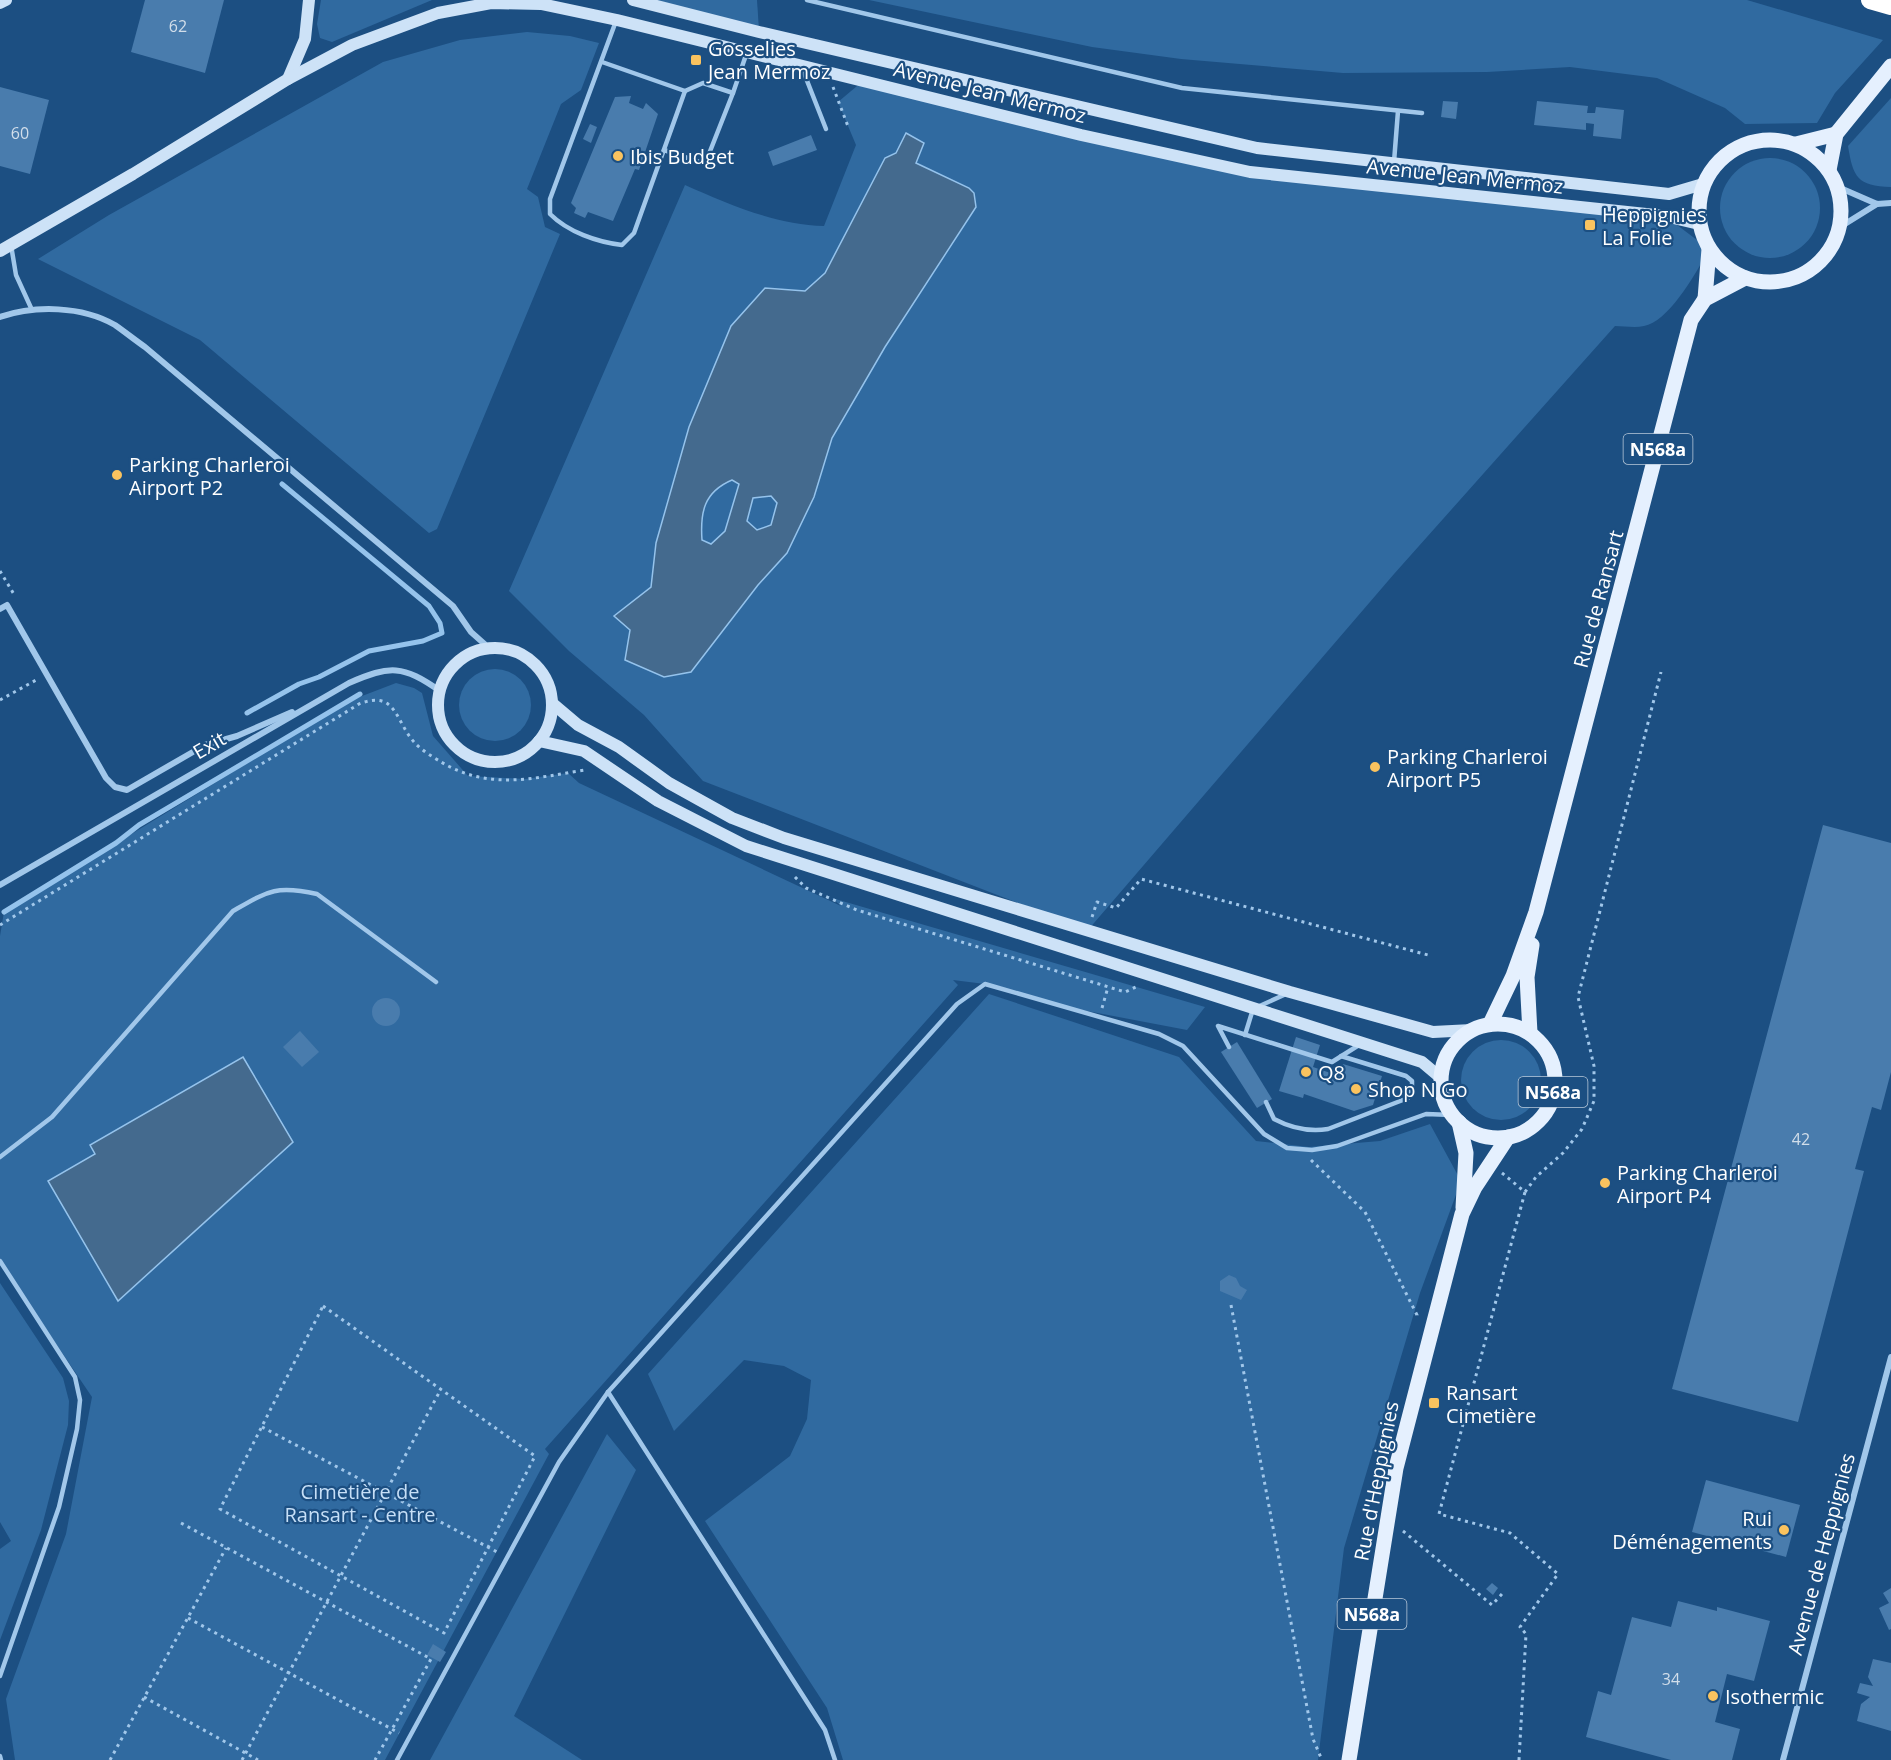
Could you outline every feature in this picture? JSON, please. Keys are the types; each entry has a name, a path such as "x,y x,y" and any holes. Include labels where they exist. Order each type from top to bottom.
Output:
{"highway":[{"path":"1870,0 1891,6"}],"main road":[{"path":"1828,170 1836,134 1891,66"},
{"name":"N568a","path":"1796,144 1836,134"},
{"name":"N568a","path":"1774,139 1796,144 1815,155 1828,170 1838,187 1842,206 1840,227 1833,246 1821,262 1804,274 1785,281 1765,282 1745,278 1727,268 1709,249 1699,224 1699,204 1704,184 1715,165 1732,150 1752,142 1774,139"},
{"name":"Rue de Ransart","path":"1490,1024 1513,976 1536,912 1691,320 1705,299 1709,249"},
{"path":"1705,299 1745,278"},
{"name":"Rue de Ransart","path":"1530,1033 1527,977 1536,912"},
{"path":"1441,1078 1446,1058 1456,1042 1472,1030 1490,1024 1512,1025 1530,1033"},
{"name":"N568a","path":"1508,1137 1526,1131 1541,1118 1551,1102 1556,1083 1553,1063 1544,1046 1530,1033"},
{"name":"N568a","path":"1441,1078 1444,1097 1456,1118"},
{"path":"1456,1118 1473,1132 1490,1137 1508,1137"},
{"name":"Rue d'Heppignies","path":"1348,1760 1396,1468 1462,1214 1466,1153 1456,1118"},
{"name":"Rue d'Heppignies","path":"1462,1214 1475,1187 1508,1137"}],"street":[{"path":"0,3 6,0"},
{"path":"288,79 305,39 309,0"},
{"name":"Avenue Jean Mermoz","path":"633,0 759,33 1257,148 1669,194 1704,184"},
{"name":"Avenue Jean Mermoz","path":"6,248 133,174 288,79 352,45 438,13 490,3 541,4 617,20 1081,135 1250,172 1665,216 1699,224"},
{"path":"1838,187 1876,204 1891,203"},
{"path":"1840,227 1876,204"},
{"path":"0,316 32,310 62,309 113,324 145,347 453,606 471,632 489,648"},
{"path":"0,609 7,605 106,778 115,787 127,790 205,745 237,736 320,700"},
{"path":"489,648 515,652 537,666 550,690 551,717 539,741 514,759 484,760 469,755 457,747 444,728 438,706 440,691 446,675 457,662 472,653 489,648"},
{"name":"Exit","path":"0,885 349,683 388,669 410,672 440,691"},
{"path":"552,703 578,725 619,747 669,783 732,818 784,838 1290,992 1433,1032 1472,1030"},
{"path":"539,741 584,751 658,801 746,846 1422,1062 1441,1078"},
{"name":"Avenue de Heppignies","path":"1783,1760 1891,1357"}],"lane":[{"path":"807,0 1182,88 1422,113"},
{"path":"617,20 550,198 550,214 561,225 605,243 622,245 634,233 685,91"},
{"path":"664,150 705,164 747,52"},
{"path":"602,62 685,91 703,83 733,93"},
{"path":"801,65 826,129"},
{"path":"1394,163 1398,111"},
{"path":"6,248 32,310"},
{"path":"0,1157 52,1117 233,911 267,891 294,889 317,894 436,982"},
{"path":"397,1760 559,1462 608,1392 957,1004 985,984 1160,1034 1183,1046 1264,1134 1287,1148 1312,1150 1337,1146 1426,1114 1456,1118"},
{"path":"1245,1035 1253,1009 1290,992"},
{"path":"1229,1047 1218,1026 1332,1062 1362,1043"},
{"path":"1266,1102 1274,1119 1298,1128 1317,1131 1349,1122 1408,1098 1412,1082 1406,1076 1341,1056"},
{"path":"0,1261 75,1377 80,1400 77,1429 59,1507 0,1676"},
{"path":"608,1392 825,1730 835,1760"}],"path":[{"path":"826,72 849,129"},
{"path":"1519,1760 1526,1634 1520,1627 1558,1574 1510,1533 1439,1514 1525,1192 1536,1177 1563,1153 1582,1129 1594,1101 1594,1066 1578,997 1661,672"},
{"path":"0,700 32,683"},
{"path":"0,925 359,704 372,699 387,703 392,707 415,744 441,762 468,776 500,782 593,770"},
{"path":"1088,930 1096,902 1116,908 1141,879 1428,955"},
{"path":"1100,1017 1108,987"},
{"path":"1310,1159 1365,1212 1417,1315 1414,1326"},
{"path":"1498,1170 1525,1192"},
{"path":"1231,1305 1313,1739 1322,1760"},
{"path":"323,1306 535,1456 444,1633 220,1509 262,1427 323,1306"},
{"path":"242,1760 441,1389"},
{"path":"262,1427 507,1557"},
{"path":"181,1523 431,1659 375,1760"},
{"path":"1387,1525 1408,1534 1492,1605 1503,1594"},
{"path":"110,1760 226,1548"},
{"path":"188,1618 408,1738"},
{"path":"144,1697 258,1760"}],"green space":[{"path":"321,0 432,0 332,42 320,38 317,24"},
{"path":"640,0 757,0 759,30"},
{"path":"869,0 1747,0 1883,40 1835,93 1817,123 1745,124 1725,108 1657,78 1570,67 1487,72 1343,73 1181,59 1092,47"},
{"path":"527,32 570,36 599,43 581,90 561,104 527,189 538,197 545,227 560,234 437,529 429,533 200,340 38,259 109,215 383,62 460,40"},
{"path":"863,81 1250,172 1665,216 1709,249 1682,294 1663,315 1644,326 1615,326 1394,574 1088,930 703,781 644,715 569,651 509,591 685,185 770,218 824,226 856,145 838,102"},
{"path":"1891,98 1891,187 1871,185 1859,178 1855,172 1848,146"},
{"path":"1770,158 1798,166 1812,180 1820,208 1812,236 1798,250 1770,258 1742,250 1728,236 1720,208 1728,180 1742,166"},
{"path":"488,669 502,669 521,679 531,698 531,712 521,731 502,741 488,741 469,731 459,712 459,698 469,679"},
{"name":"Cimetière de Ransart - Centre","path":"396,683 422,693 433,736 468,776 525,779 568,773 579,783 841,906 832,898 1205,1007 1187,1030 1066,1007 985,984 953,980 958,985 545,1449 549,1454 385,1760 15,1760 6,1699 66,1534 92,1397 0,1261 0,936 4,912 349,701"},
{"path":"989,994 1179,1057 1256,1141 1309,1147 1380,1141 1430,1124 1461,1181 1420,1293 1344,1548 1318,1760 843,1760 827,1708 705,1521 790,1456 807,1419 811,1380 784,1366 744,1360 674,1431 648,1374"},
{"path":"1501,1040 1516,1043 1529,1052 1538,1065 1541,1080 1538,1095 1529,1108 1516,1117 1501,1120 1486,1117 1473,1108 1464,1095 1461,1080 1464,1065 1473,1052 1486,1043"},
{"path":"0,1283 63,1378 69,1401 68,1425 41,1530 0,1640 0,1549 11,1541 0,1522"},
{"path":"607,1434 636,1470 514,1716 582,1760 430,1760"}],"shaded area":[{"path":"906,133 924,143 916,163 969,188 974,193 976,207 885,347 832,438 814,497 787,553 758,585 691,672 664,677 625,660 630,630 614,616 651,587 656,543 689,427 731,326 765,288 805,291 825,273 885,158 896,153","holes":["732,480 739,484 725,531 711,544 702,540 703,512 715,490","771,496 777,503 771,525 757,530 747,521 753,498"]},
{"path":"243,1057 293,1142 118,1301 48,1181 95,1154 90,1145"}],"building":[{"path":"145,0 224,0 205,73 131,52"},
{"path":"0,87 49,100 30,174 0,166"},
{"name":"Ibis Budget","path":"631,96 629,103 643,109 646,103 658,114 639,170 635,169 613,221 588,212 585,218 574,213 576,208 571,203 615,97"},
{"path":"1443,101 1458,102 1456,119 1441,117"},
{"path":"1537,101 1588,106 1587,113 1595,113 1596,107 1624,110 1621,139 1593,136 1594,124 1586,123 1586,130 1534,125"},
{"path":"590,124 597,127 591,143 583,139"},
{"path":"811,135 817,150 773,166 768,152"},
{"path":"1823,825 1891,843 1891,1072 1881,1110 1872,1107 1855,1169 1864,1171 1798,1422 1672,1389"},
{"path":"386,998 396,1002 400,1012 396,1022 386,1026 376,1022 372,1012 376,1002"},
{"path":"300,1031 319,1052 302,1067 283,1047"},
{"path":"1296,1037 1320,1045 1313,1067 1339,1076 1343,1064 1382,1076 1373,1105 1354,1111 1304,1094 1303,1098 1279,1091"},
{"path":"1237,1042 1272,1099 1257,1108 1221,1052"},
{"path":"1229,1275 1236,1278 1240,1286 1247,1290 1241,1300 1220,1291 1220,1281"},
{"path":"1706,1480 1800,1505 1786,1557 1692,1532"},
{"path":"1492,1583 1498,1588 1493,1595 1486,1589"},
{"path":"1891,1588 1891,1629 1889,1630 1879,1608 1889,1603 1883,1593"},
{"path":"1678,1601 1717,1611 1717,1607 1770,1621 1754,1681 1727,1674 1715,1722 1740,1729 1732,1760 1671,1760 1586,1737 1598,1691 1611,1695 1632,1617 1671,1627"},
{"path":"433,1644 446,1652 440,1662 427,1655"},
{"path":"1873,1659 1891,1663 1891,1731 1857,1721 1861,1704 1870,1697 1857,1693 1860,1683 1873,1686 1868,1677"}],"waterway":[{"path":"247,713 299,684 319,677 369,651 423,641 442,633 440,623 429,606 282,484"},
{"path":"4,912 116,843 139,825 360,694"}],"place":[{"name":"Gosselies Jean Mermoz","path":"696,60"},
{"name":"Ibis Budget","path":"618,156"},
{"name":"Heppignies La Folie","path":"1590,225"},
{"name":"Parking Charleroi Airport P2","path":"117,475"},
{"name":"Parking Charleroi Airport P5","path":"1375,767"},
{"name":"Q8","path":"1306,1072"},
{"name":"Shop N Go","path":"1356,1089"},
{"name":"Parking Charleroi Airport P4","path":"1605,1183"},
{"name":"Ransart Cimetière","path":"1434,1403"},
{"name":"Rui Déménagements","path":"1784,1530"},
{"name":"Isothermic","path":"1713,1696"}]}
